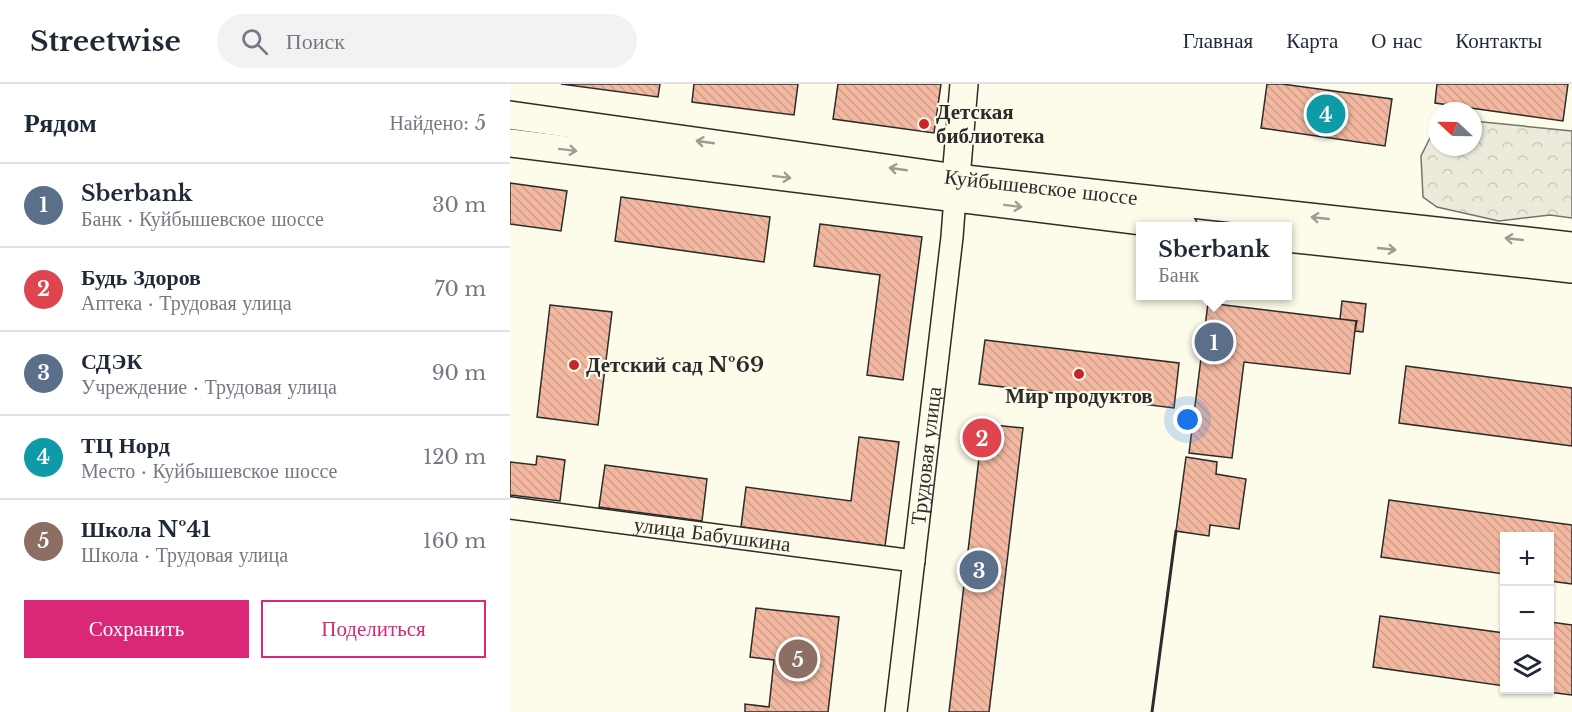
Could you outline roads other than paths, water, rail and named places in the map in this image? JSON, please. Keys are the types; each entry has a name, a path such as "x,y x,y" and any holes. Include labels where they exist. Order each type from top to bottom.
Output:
{"main road":[{"path":"955,188 964,84"},
{"name":"Куйбышевское шоссе","path":"510,115 1159,222"},
{"name":"Куйбышевское шоссе","path":"510,143 955,188 1572,246"},
{"path":"1292,239 1572,269"}],"street":[{"name":"Трудовая улица","path":"896,712 952,237 955,188"},
{"name":"улица Бабушкина","path":"510,508 914,561"}],"place":[{"name":"ТЦ Норд","path":"1326,114"},
{"name":"Детская библиотека","path":"924,124"},
{"name":"Sberbank","path":"1214,342"},
{"name":"Детский сад №69","path":"574,365"},
{"name":"Мир продуктов","path":"1079,374"},
{"name":"Будь Здоров","path":"982,438"},
{"name":"СДЭК","path":"979,570"},
{"name":"Школа №41","path":"798,659"}]}
